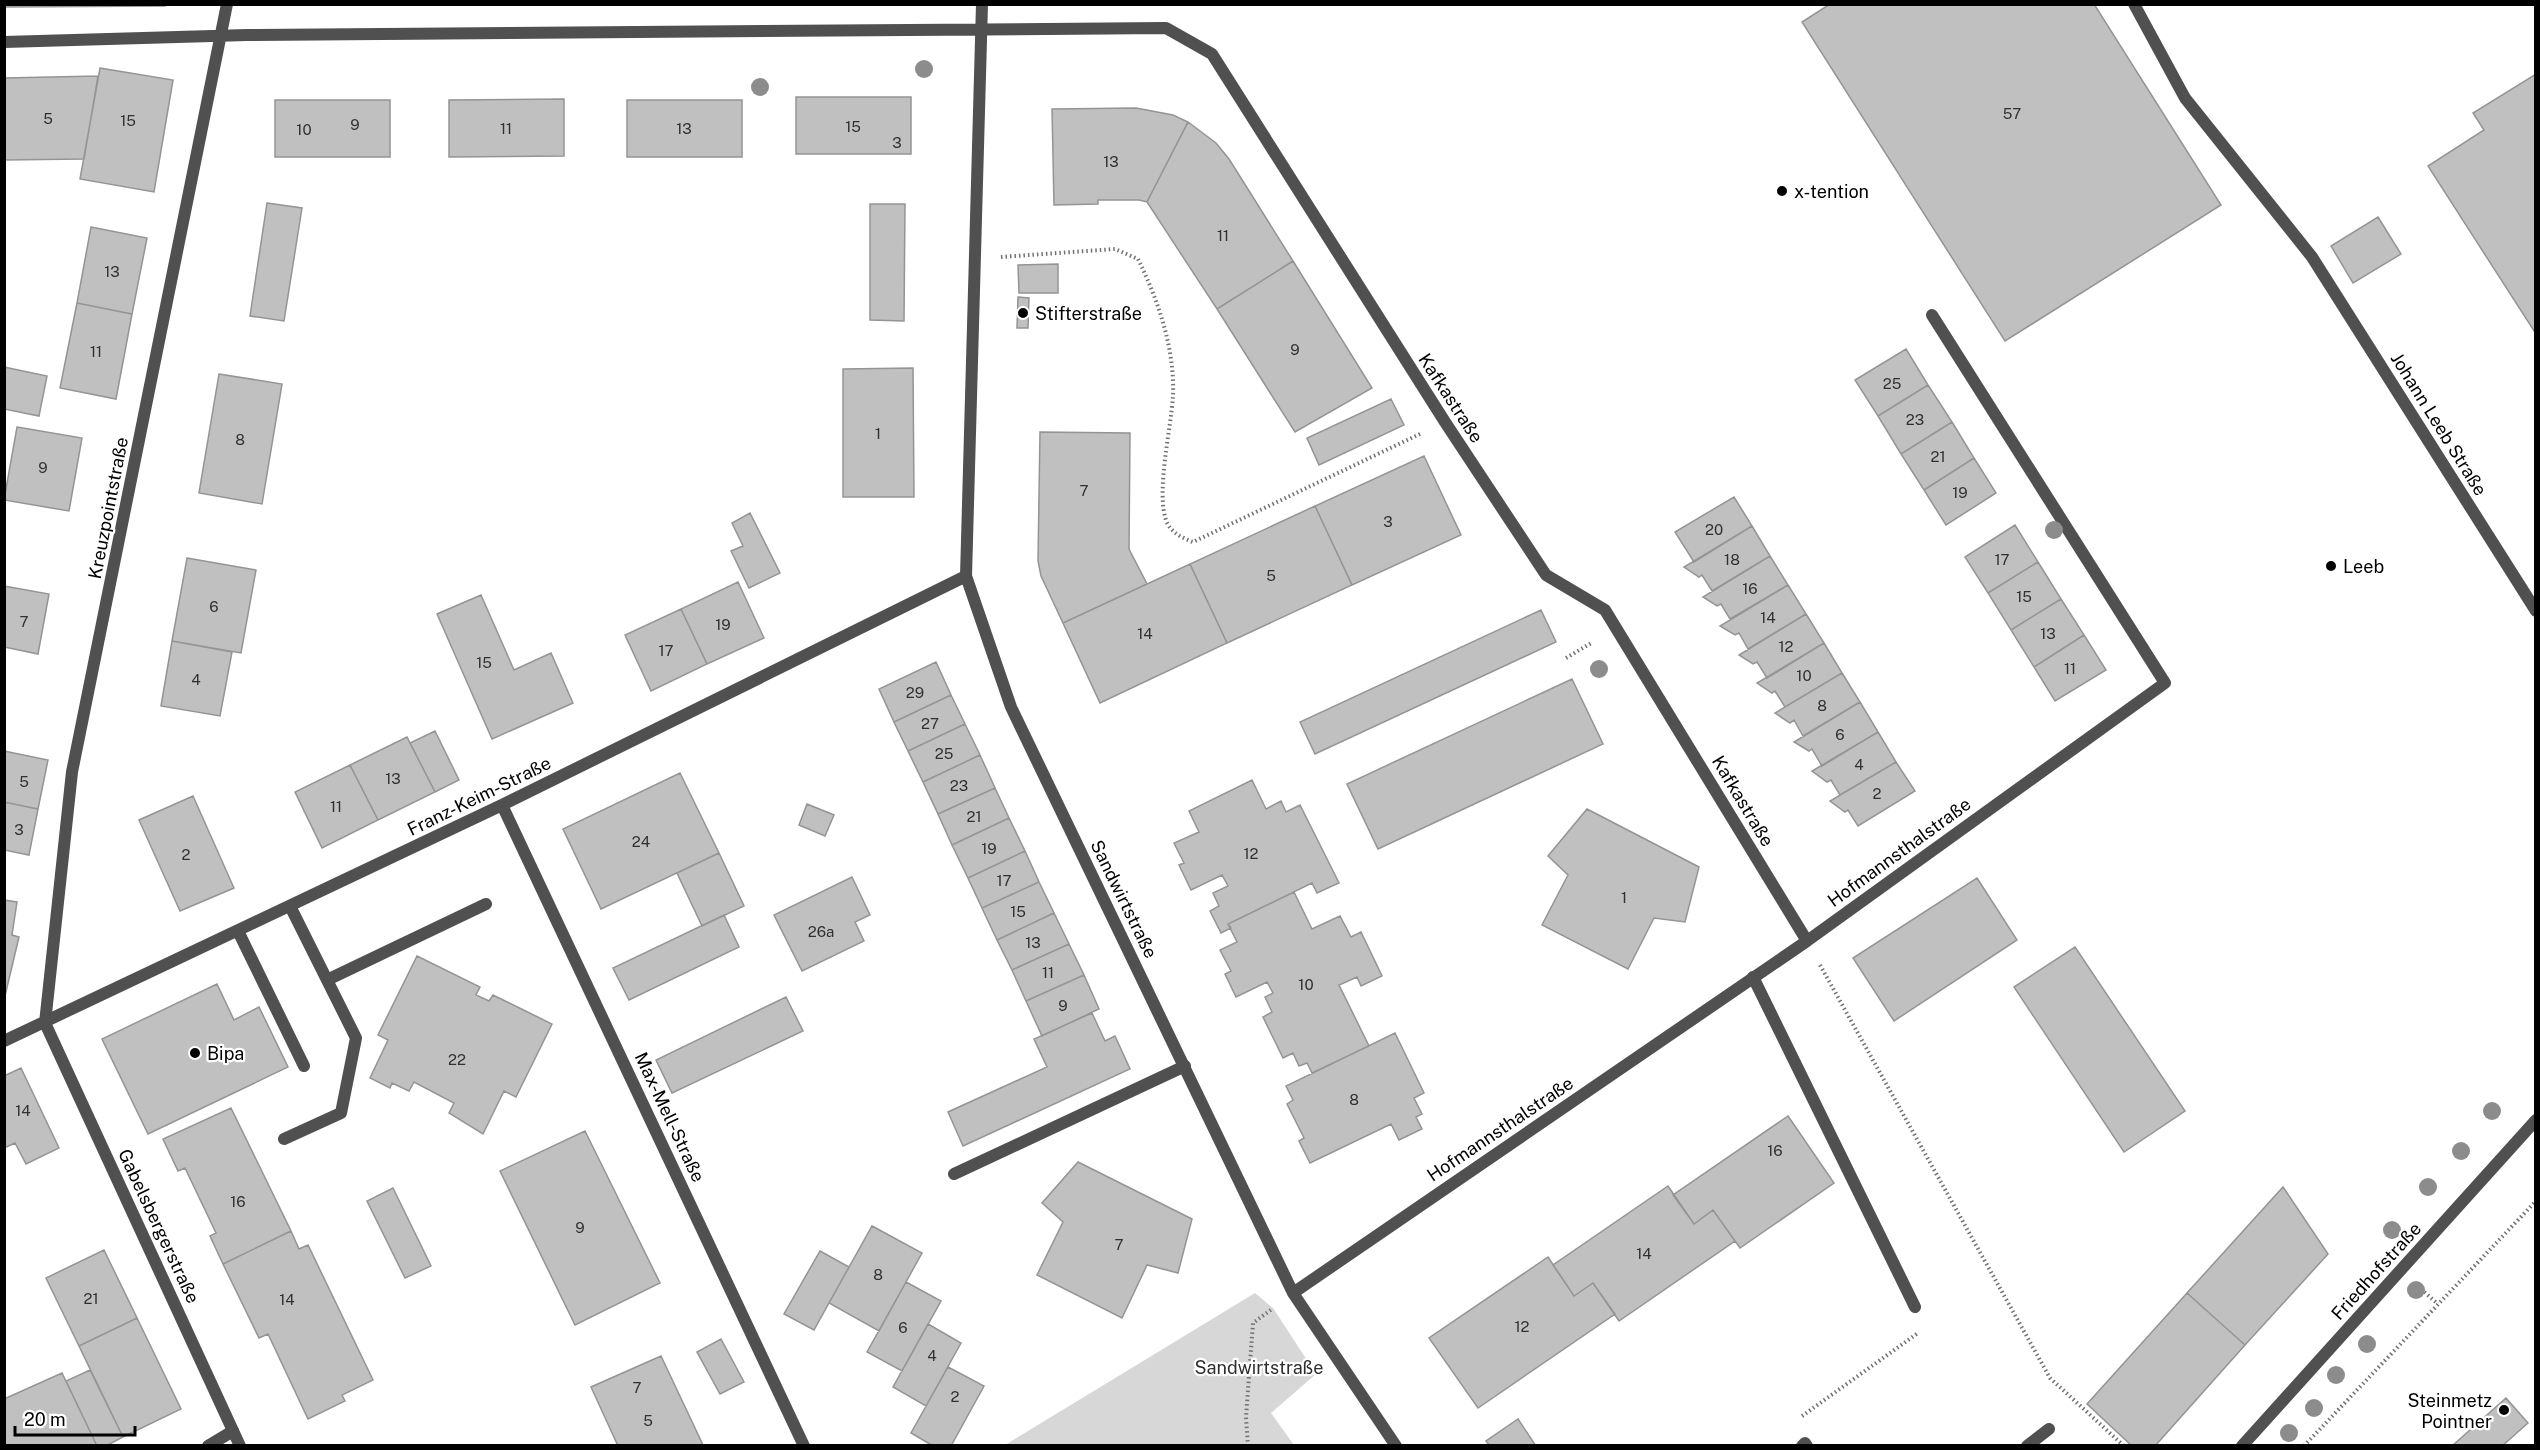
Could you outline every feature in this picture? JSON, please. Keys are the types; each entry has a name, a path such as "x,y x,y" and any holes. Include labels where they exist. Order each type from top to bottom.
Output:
{"street":[{"name":"Kreuzpointstraße","path":"45,1023 72,772 227,4"},
{"path":"966,576 982,4"},
{"name":"Johann Leeb Straße","path":"2134,4 2185,98 2312,257 2535,611"},
{"name":"Kafkastraße","path":"4,42 222,36 1166,28 1212,54 1445,422 1546,575 1605,610 1807,941"},
{"name":"Hofmannsthalstraße","path":"1293,1293 1807,941 2164,683 1932,315"},
{"name":"Franz-Keim-Straße","path":"4,1041 502,806 966,576"},
{"name":"Sandwirtstraße","path":"966,576 1011,707 1293,1293 1396,1446"},
{"name":"Max-Mell-Straße","path":"502,806 804,1446"},
{"path":"327,980 486,904"},
{"path":"284,1139 341,1113 356,1038 290,906"},
{"path":"238,931 304,1066"},
{"path":"1753,977 1915,1306"},
{"name":"Gabelsbergerstraße","path":"45,1023 240,1446"},
{"path":"954,1174 1185,1066"},
{"name":"Friedhofstraße","path":"2242,1446 2535,1120"},
{"path":"2027,1446 2049,1429"},
{"path":"208,1446 233,1431"}],"path":[{"path":"974,258 1115,249 1138,259 1156,296 1169,354 1173,394 1163,499 1166,522 1178,536 1193,542 1445,422"},
{"path":"1807,941 2050,1378 2124,1446"},
{"path":"2304,1446 2535,1202"},
{"path":"1248,1446 1246,1417 1253,1323 1293,1293"},
{"path":"1805,1445 1802,1416 1922,1330 1915,1306"}],"green space":[{"path":"1255,1293 1273,1308 1316,1374 1271,1413 1294,1445 1005,1445"}],"building":[{"path":"4,4 165,4 165,6 4,7"},
{"name":"x-tention","path":"1830,4 2094,4 2221,205 2005,341 1802,22"},
{"path":"100,68 173,80 154,192 80,179"},
{"path":"2536,74 2536,334 2428,166 2484,130 2473,113"},
{"path":"98,76 84,159 4,160 4,78"},
{"path":"796,97 911,97 911,154 796,154"},
{"path":"564,99 564,156 449,157 449,100"},
{"path":"275,100 390,100 390,157 275,157"},
{"path":"627,100 742,100 742,157 627,157"},
{"path":"1136,108 1173,115 1188,122 1147,202 1098,200 1098,204 1054,205 1052,109"},
{"path":"1188,122 1216,143 1229,159 1293,261 1217,309 1147,202"},
{"path":"267,203 302,208 284,321 250,316"},
{"path":"870,204 905,204 904,321 870,320"},
{"path":"2378,217 2401,254 2353,283 2331,246"},
{"path":"91,227 147,238 132,314 77,303"},
{"path":"1293,261 1372,388 1295,432 1217,309"},
{"path":"1058,264 1058,293 1019,293 1018,265"},
{"name":"Stifterstraße","path":"1018,297 1029,298 1028,328 1017,328"},
{"path":"77,303 132,314 116,399 60,388"},
{"path":"1906,349 1928,385 1878,416 1855,380"},
{"path":"4,367 47,376 39,416 4,409"},
{"path":"913,368 914,497 843,497 843,369"},
{"path":"219,374 282,384 262,504 199,493"},
{"path":"1928,385 1952,422 1901,454 1878,416"},
{"path":"1391,399 1404,425 1319,465 1307,438"},
{"path":"1952,422 1974,458 1924,490 1901,454"},
{"path":"17,427 82,438 69,511 4,500"},
{"path":"1040,432 1130,433 1129,549 1147,584 1063,623 1041,576 1038,561"},
{"path":"1424,456 1461,535 1352,585 1315,506"},
{"path":"1974,458 1996,493 1946,525 1924,490"},
{"path":"1734,497 1752,526 1694,562 1675,532"},
{"path":"1315,506 1352,585 1227,643 1190,564"},
{"path":"750,513 780,573 749,588 731,551 743,546 732,523"},
{"path":"2015,525 2038,562 1988,593 1965,557"},
{"path":"1752,526 1770,556 1712,591 1702,575 1699,577 1684,567"},
{"path":"1770,556 1788,585 1730,619 1721,604 1717,606 1703,597"},
{"path":"187,558 256,570 241,653 172,641"},
{"path":"2038,562 2061,599 2011,630 1988,593"},
{"path":"1190,564 1227,643 1100,703 1063,623"},
{"path":"738,582 764,638 707,664 681,609"},
{"path":"1788,585 1806,614 1748,649 1739,633 1735,635 1720,626"},
{"path":"4,586 49,594 38,654 4,647"},
{"path":"481,595 514,670 551,653 573,703 492,739 437,614"},
{"path":"2061,599 2084,635 2034,667 2011,630"},
{"path":"681,609 707,664 651,691 625,635"},
{"path":"1541,610 1556,642 1315,754 1300,722"},
{"path":"1806,614 1824,643 1767,678 1757,662 1753,664 1739,655"},
{"path":"2084,635 2106,670 2055,701 2034,667"},
{"path":"172,641 232,652 220,716 161,706"},
{"path":"1824,643 1842,673 1785,707 1775,691 1772,693 1757,683"},
{"path":"936,662 951,695 894,722 879,689"},
{"path":"1842,673 1860,702 1803,736 1794,720 1790,723 1775,713"},
{"path":"1572,679 1603,744 1378,849 1347,784"},
{"path":"951,695 965,724 908,751 894,722"},
{"path":"1860,702 1878,732 1822,766 1812,749 1809,751 1794,742"},
{"path":"965,724 980,755 923,782 908,751"},
{"path":"435,731 459,780 435,792 410,743"},
{"path":"1878,732 1896,762 1840,795 1831,780 1827,782 1812,771"},
{"path":"407,737 435,792 378,820 350,765"},
{"path":"4,751 48,760 38,809 4,802"},
{"path":"980,755 995,788 938,814 923,782"},
{"path":"1896,762 1915,791 1858,826 1848,810 1845,812 1830,801"},
{"path":"350,765 378,820 322,848 295,792"},
{"path":"680,773 719,853 601,909 563,829"},
{"path":"1252,780 1266,809 1281,801 1286,812 1300,805 1339,883 1317,893 1312,883 1228,924 1231,928 1221,933 1210,911 1219,906 1213,893 1228,886 1222,875 1191,890 1179,865 1184,863 1174,843 1199,832 1189,811"},
{"path":"995,788 1009,818 952,845 938,814"},
{"path":"193,796 234,888 180,911 139,820"},
{"path":"4,802 38,809 29,855 4,850"},
{"path":"807,804 834,815 825,836 799,825"},
{"path":"1587,809 1699,867 1685,922 1654,918 1628,969 1542,925 1568,875 1548,856"},
{"path":"1009,818 1025,851 968,878 952,845"},
{"path":"1025,851 1039,882 982,908 968,878"},
{"path":"719,853 744,906 702,926 677,873"},
{"path":"852,877 870,915 855,922 864,941 802,971 774,915"},
{"path":"1977,878 2017,940 1894,1021 1853,958"},
{"path":"1039,882 1054,913 997,940 982,908"},
{"path":"1294,892 1312,929 1340,916 1351,937 1361,932 1382,976 1361,986 1357,977 1339,985 1369,1046 1312,1073 1307,1063 1299,1066 1293,1053 1283,1058 1263,1017 1272,1012 1265,997 1273,993 1267,982 1236,997 1225,974 1231,971 1220,950 1237,942 1228,924"},
{"path":"4,900 17,902 12,935 19,937 4,1000"},
{"path":"1054,913 1069,944 1012,970 997,940"},
{"path":"724,915 739,947 629,1000 613,968"},
{"path":"1069,944 1084,975 1026,1001 1012,970"},
{"path":"2075,947 2185,1111 2124,1152 2014,987"},
{"path":"417,956 480,987 476,995 489,1001 493,995 552,1024 516,1097 504,1091 483,1134 449,1113 454,1103 414,1082 409,1091 392,1083 390,1088 370,1078 388,1040 378,1035"},
{"path":"1084,975 1099,1009 1042,1036 1026,1001"},
{"name":"Bipa","path":"217,984 234,1020 259,1007 288,1067 148,1134 102,1039"},
{"path":"786,997 803,1031 672,1093 656,1060"},
{"path":"1092,1013 1105,1041 1115,1036 1130,1069 963,1146 948,1112 1047,1067 1034,1039"},
{"path":"1395,1033 1424,1093 1414,1098 1422,1114 1416,1117 1422,1129 1399,1140 1391,1124 1310,1163 1299,1141 1304,1138 1287,1104 1293,1100 1286,1086"},
{"path":"21,1068 59,1148 26,1164 15,1143 4,1148 4,1076"},
{"path":"231,1108 291,1231 223,1264 210,1236 216,1233 185,1168 178,1171 163,1139"},
{"path":"1788,1116 1834,1183 1740,1248 1713,1210 1694,1224 1673,1195"},
{"path":"585,1131 660,1283 575,1325 500,1171"},
{"path":"1078,1162 1192,1219 1178,1273 1147,1265 1122,1318 1037,1275 1063,1222 1042,1203"},
{"path":"1668,1186 1694,1224 1713,1210 1735,1241 1619,1321 1593,1283 1574,1296 1553,1265"},
{"path":"2283,1187 2328,1254 2245,1345 2187,1293"},
{"path":"393,1188 431,1266 405,1278 367,1201"},
{"path":"872,1226 922,1253 879,1331 829,1303"},
{"path":"291,1231 299,1249 308,1245 373,1380 342,1395 345,1401 308,1419 268,1334 259,1338 223,1264"},
{"path":"104,1250 137,1318 79,1346 46,1278"},
{"path":"820,1251 849,1267 814,1330 784,1314"},
{"path":"1548,1257 1574,1296 1593,1283 1615,1314 1478,1408 1429,1338"},
{"path":"906,1282 941,1301 902,1371 867,1352"},
{"path":"2187,1293 2245,1345 2155,1446 2132,1446 2087,1404"},
{"path":"137,1318 181,1409 123,1437 79,1346"},
{"path":"928,1324 961,1343 926,1406 893,1387"},
{"path":"721,1339 744,1382 720,1394 697,1352"},
{"path":"661,1356 703,1445 618,1446 591,1387"},
{"path":"948,1367 984,1386 951,1446 933,1446 911,1433"},
{"path":"90,1370 123,1437 106,1446 97,1446 66,1381"},
{"path":"62,1373 97,1446 4,1446 4,1399"},
{"name":"Steinmetz Pointner","path":"2506,1398 2528,1423 2502,1446 2452,1446"},
{"path":"1518,1419 1536,1446 1490,1446 1486,1441"}],"place":[{"name":"x-tention","path":"1782,191"},
{"name":"Stifterstraße","path":"1023,313"},
{"name":"Leeb","path":"2331,566"},
{"name":"Bipa","path":"195,1053"},
{"name":"Steinmetz Pointner","path":"2504,1410"}]}
